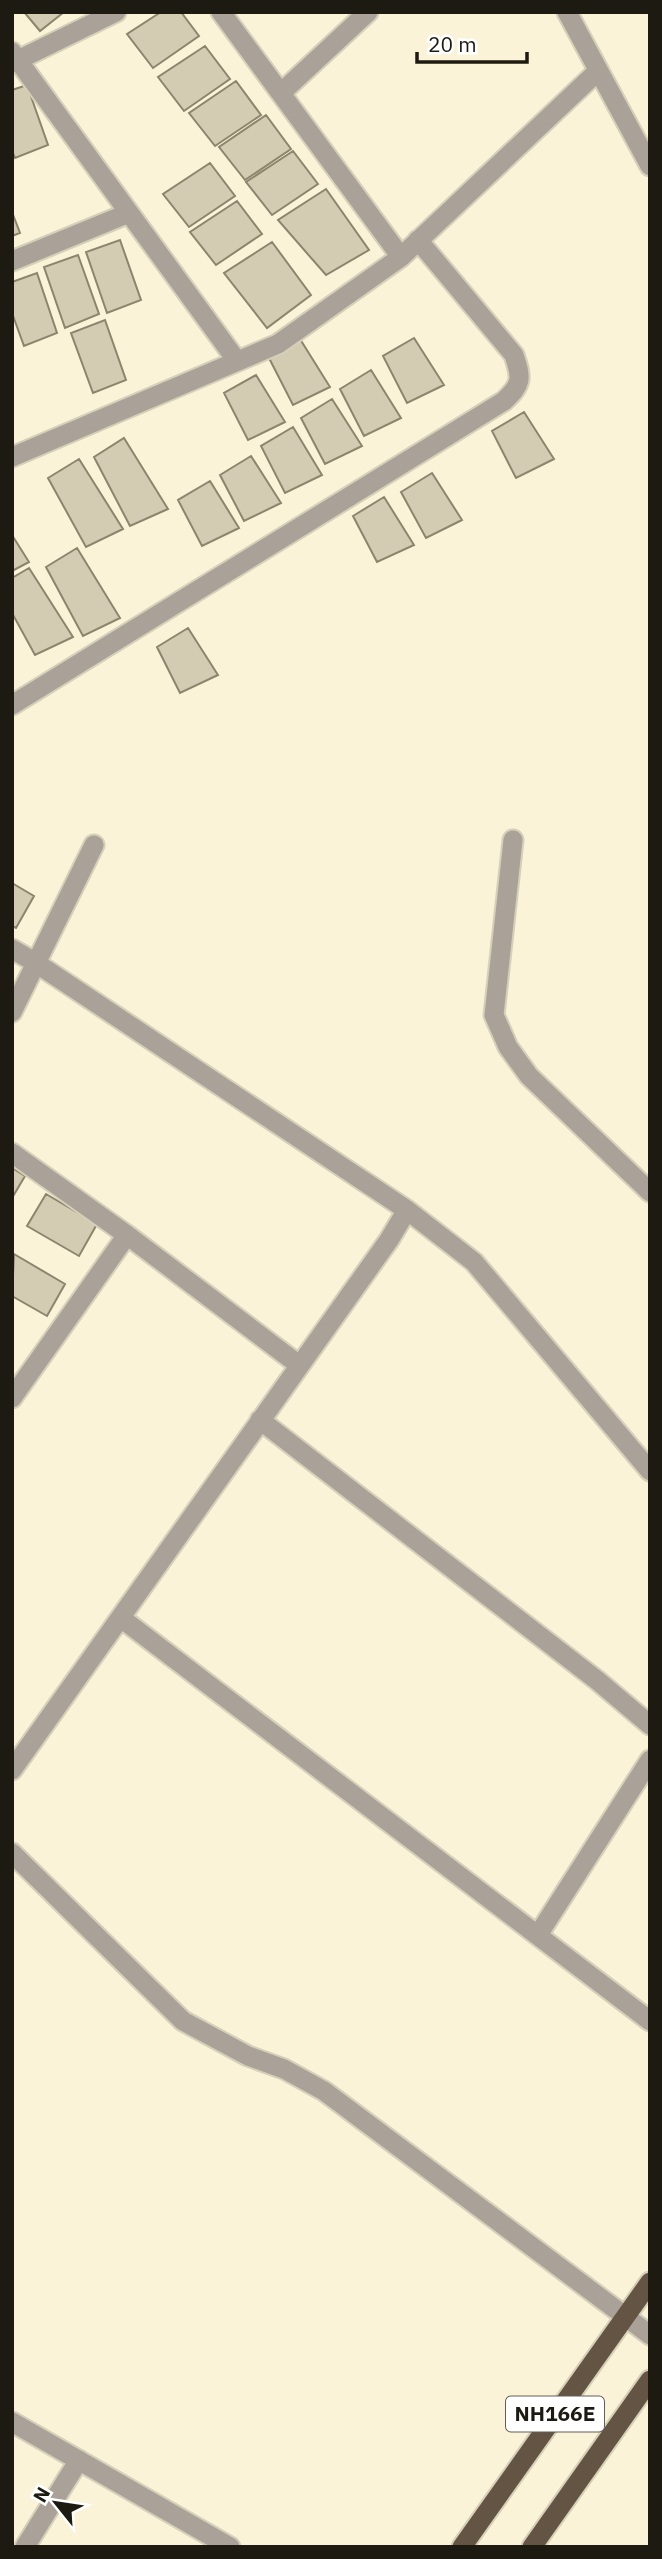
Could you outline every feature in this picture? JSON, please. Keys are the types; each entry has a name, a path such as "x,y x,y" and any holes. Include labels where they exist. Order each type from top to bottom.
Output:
{"highway":[{"name":"NH166E","path":"462,2547 650,2282"},
{"name":"NH166E","path":"532,2547 650,2380"}],"street":[{"path":"116,12 14,59 237,362"},
{"path":"221,12 401,257"},
{"path":"282,92 368,12"},
{"path":"567,12 650,166"},
{"path":"12,457 278,344 401,257 598,71"},
{"path":"12,261 129,213"},
{"path":"12,705 492,409 518,388 520,373 514,355 418,240"},
{"path":"513,840 494,1015 508,1047 529,1076 650,1192"},
{"path":"12,1012 94,845"},
{"path":"12,949 407,1210 474,1262 650,1471"},
{"path":"12,1153 127,1235 299,1365"},
{"path":"12,1770 389,1240 407,1210"},
{"path":"12,1398 127,1235"},
{"path":"260,1420 598,1681 650,1725"},
{"path":"121,1618 650,2021"},
{"path":"538,1935 650,1760"},
{"path":"12,1853 183,2021 248,2056 284,2069 324,2091 650,2335"},
{"path":"12,2422 230,2547"},
{"path":"25,2547 79,2460"}],"building":[{"path":"24,12 64,12 40,31"},
{"path":"161,12 181,12 199,36 153,68 127,34"},
{"path":"205,46 230,79 184,111 158,77"},
{"path":"236,81 261,115 215,146 189,113"},
{"path":"27,85 48,145 15,158 12,151 12,90"},
{"path":"266,115 291,149 245,180 219,147"},
{"path":"293,151 318,184 272,215 246,182"},
{"path":"210,163 235,196 189,227 163,194"},
{"path":"326,189 369,250 326,275 278,220"},
{"path":"237,201 262,234 216,265 190,232"},
{"path":"12,212 20,233 12,236"},
{"path":"120,240 141,300 107,313 86,252"},
{"path":"272,242 311,295 267,328 224,273"},
{"path":"78,255 99,314 65,328 44,267"},
{"path":"37,273 57,333 24,346 12,313 12,282"},
{"path":"105,320 126,380 93,393 71,333"},
{"path":"414,338 444,385 407,403 383,356"},
{"path":"300,339 330,387 293,405 269,358"},
{"path":"371,370 401,418 364,436 340,389"},
{"path":"256,375 285,422 248,440 224,393"},
{"path":"332,399 362,446 325,464 301,418"},
{"path":"524,412 554,459 516,478 492,431"},
{"path":"293,427 322,475 285,493 261,446"},
{"path":"124,438 168,509 130,526 94,457"},
{"path":"251,456 281,503 244,521 220,475"},
{"path":"79,459 123,529 86,547 48,478"},
{"path":"432,473 462,520 426,538 401,492"},
{"path":"210,481 239,528 202,546 178,500"},
{"path":"384,497 414,545 377,562 353,516"},
{"path":"12,535 29,562 12,571"},
{"path":"77,548 120,618 83,636 46,567"},
{"path":"29,568 73,637 35,655 12,613 12,578"},
{"path":"188,628 218,675 180,693 157,647"},
{"path":"12,883 34,896 16,928 12,926"},
{"path":"12,1168 25,1176 12,1198"},
{"path":"46,1194 97,1224 79,1256 27,1226"},
{"path":"14,1254 65,1284 47,1316 12,1296"}]}
